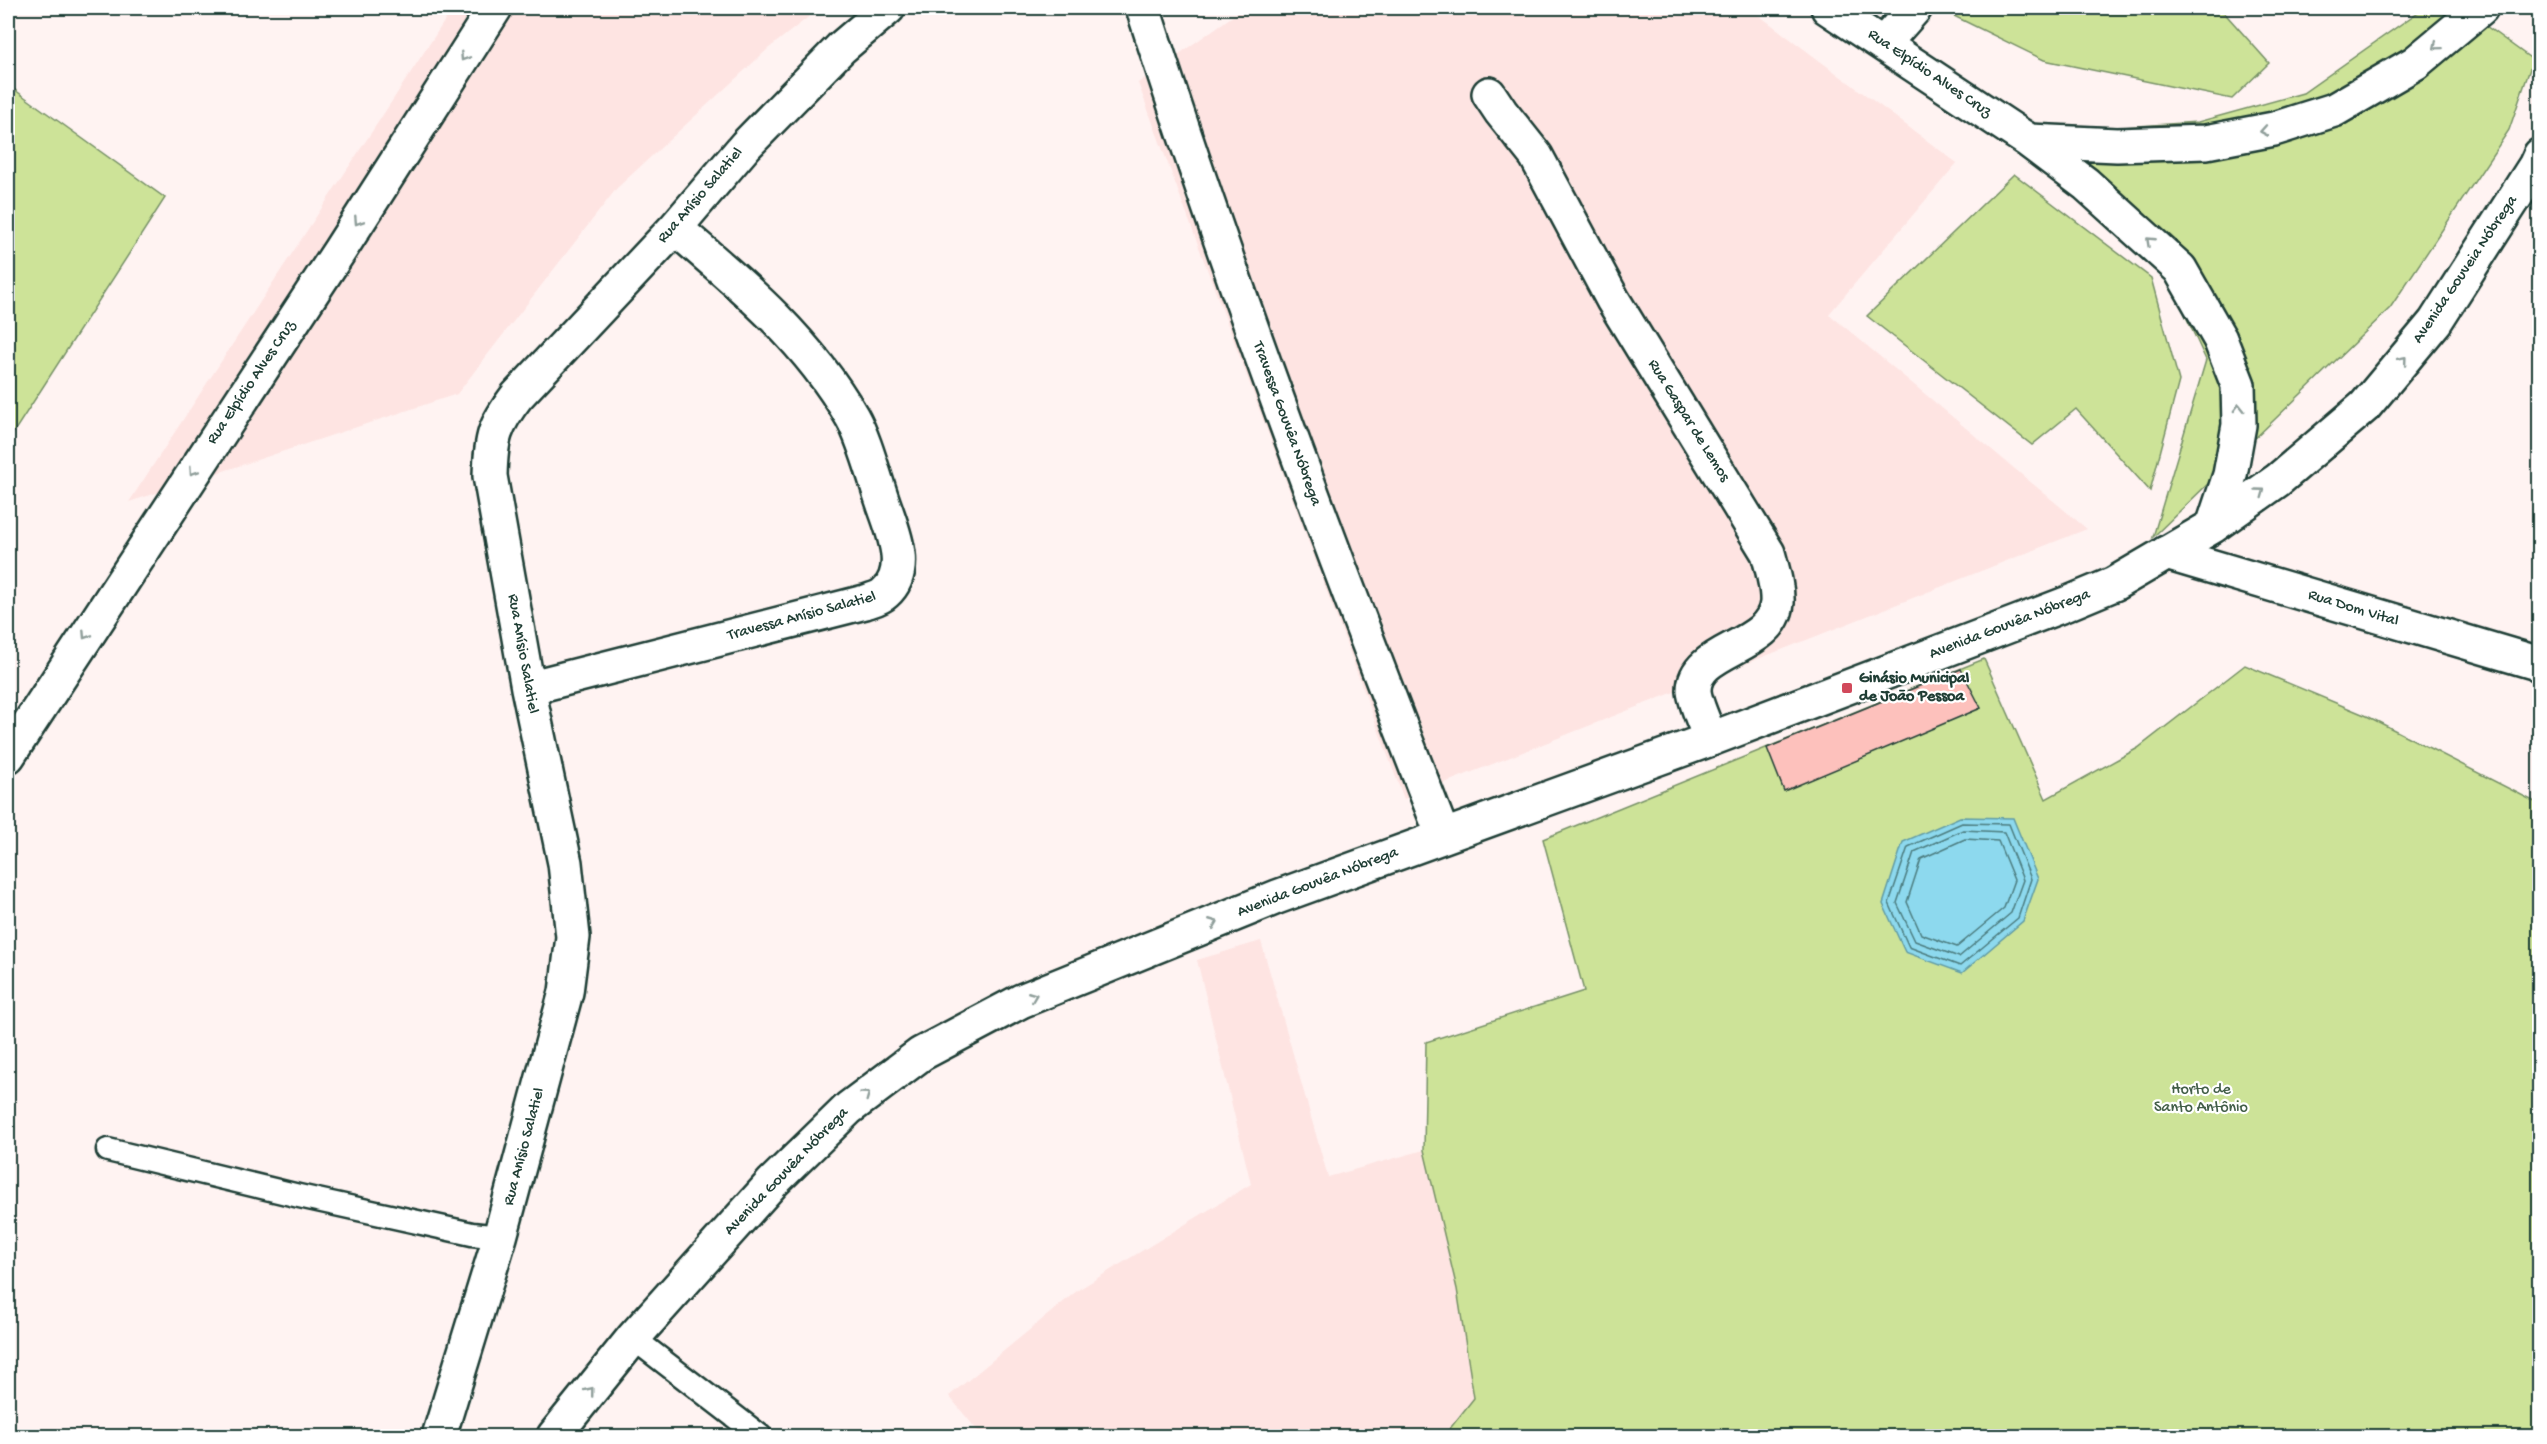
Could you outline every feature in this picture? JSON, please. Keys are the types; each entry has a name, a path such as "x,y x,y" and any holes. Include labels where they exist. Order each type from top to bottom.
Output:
{"street":[{"name":"Rua Elpídio Alves Cruz","path":"8,756 495,8"},
{"name":"Rua Anísio Salatiel","path":"439,1437 500,1237 566,992 573,937 565,863 528,688 490,476 491,444 500,418 517,396 675,228 746,145 841,48 888,8"},
{"name":"Travessa Gouvêa Nóbrega","path":"1143,8 1172,100 1296,455 1443,836"},
{"name":"Rua Elpídio Alves Cruz","path":"1828,8 2029,141"},
{"path":"1884,43 1915,8"},
{"path":"2029,141 2117,145 2206,142 2274,129 2334,110 2415,63 2481,8"},
{"name":"Rua Gaspar de Lemos","path":"1489,93 1536,156 1613,300 1768,553 1777,603 1771,619 1758,635 1711,661 1698,674 1694,691 1711,739"},
{"path":"2029,141 2086,184 2180,269 2220,339 2238,385 2239,425 2230,476 2213,526"},
{"name":"Avenida Gouveia Nóbrega","path":"2213,526 2278,480 2365,406 2435,322 2540,155"},
{"name":"Travessa Anísio Salatiel","path":"528,688 865,602 884,594 897,580 899,564 895,535 853,420 825,375 792,334 756,297 675,228"},
{"name":"Avenida Gouvêa Nóbrega","path":"554,1437 633,1338 790,1166 849,1108 921,1054 1021,1001 1276,897 1711,739 2066,604 2114,584 2213,526"},
{"name":"Rua Dom Vital","path":"2166,553 2540,664"}],"lane":[{"path":"108,1150 334,1204 472,1234 500,1237"},
{"path":"633,1338 760,1437"}],"shaded area":[{"path":"453,8 820,8 769,48 617,188 457,394 129,502"},
{"path":"1244,8 1749,8 1957,163 1829,314 2087,529 1404,799 1138,83"},
{"path":"1261,941 1328,1177 1424,1150 1482,1389 1444,1436 982,1436 949,1396 1078,1290 1251,1184 1197,960"}],"green space":[{"path":"1962,8 2220,8 2269,63 2232,99 2044,60 1954,16"},
{"path":"2424,8 2461,8 2533,60 2509,130 2390,308 2153,537 2206,360 2170,282 2017,134 2198,122 2303,93"},
{"path":"8,85 165,198 8,441"},
{"path":"2014,174 2151,278 2179,381 2150,491 2076,409 2032,445 1867,316"},
{"name":"Horto de Santo Antônio","path":"1984,659 2046,799 2138,748 2245,665 2367,716 2539,804 2539,1436 1444,1436 1474,1398 1457,1289 1424,1150 1426,1042 1584,991 1543,839"}],"water":[{"path":"1960,817 2013,818 2038,879 2023,921 1962,973 1905,952 1883,904 1903,842"}],"building":[{"path":"1961,669 1981,708 1784,791 1767,748"}],"place":[{"name":"Ginásio Municipal de João Pessoa","path":"1847,688"}]}
